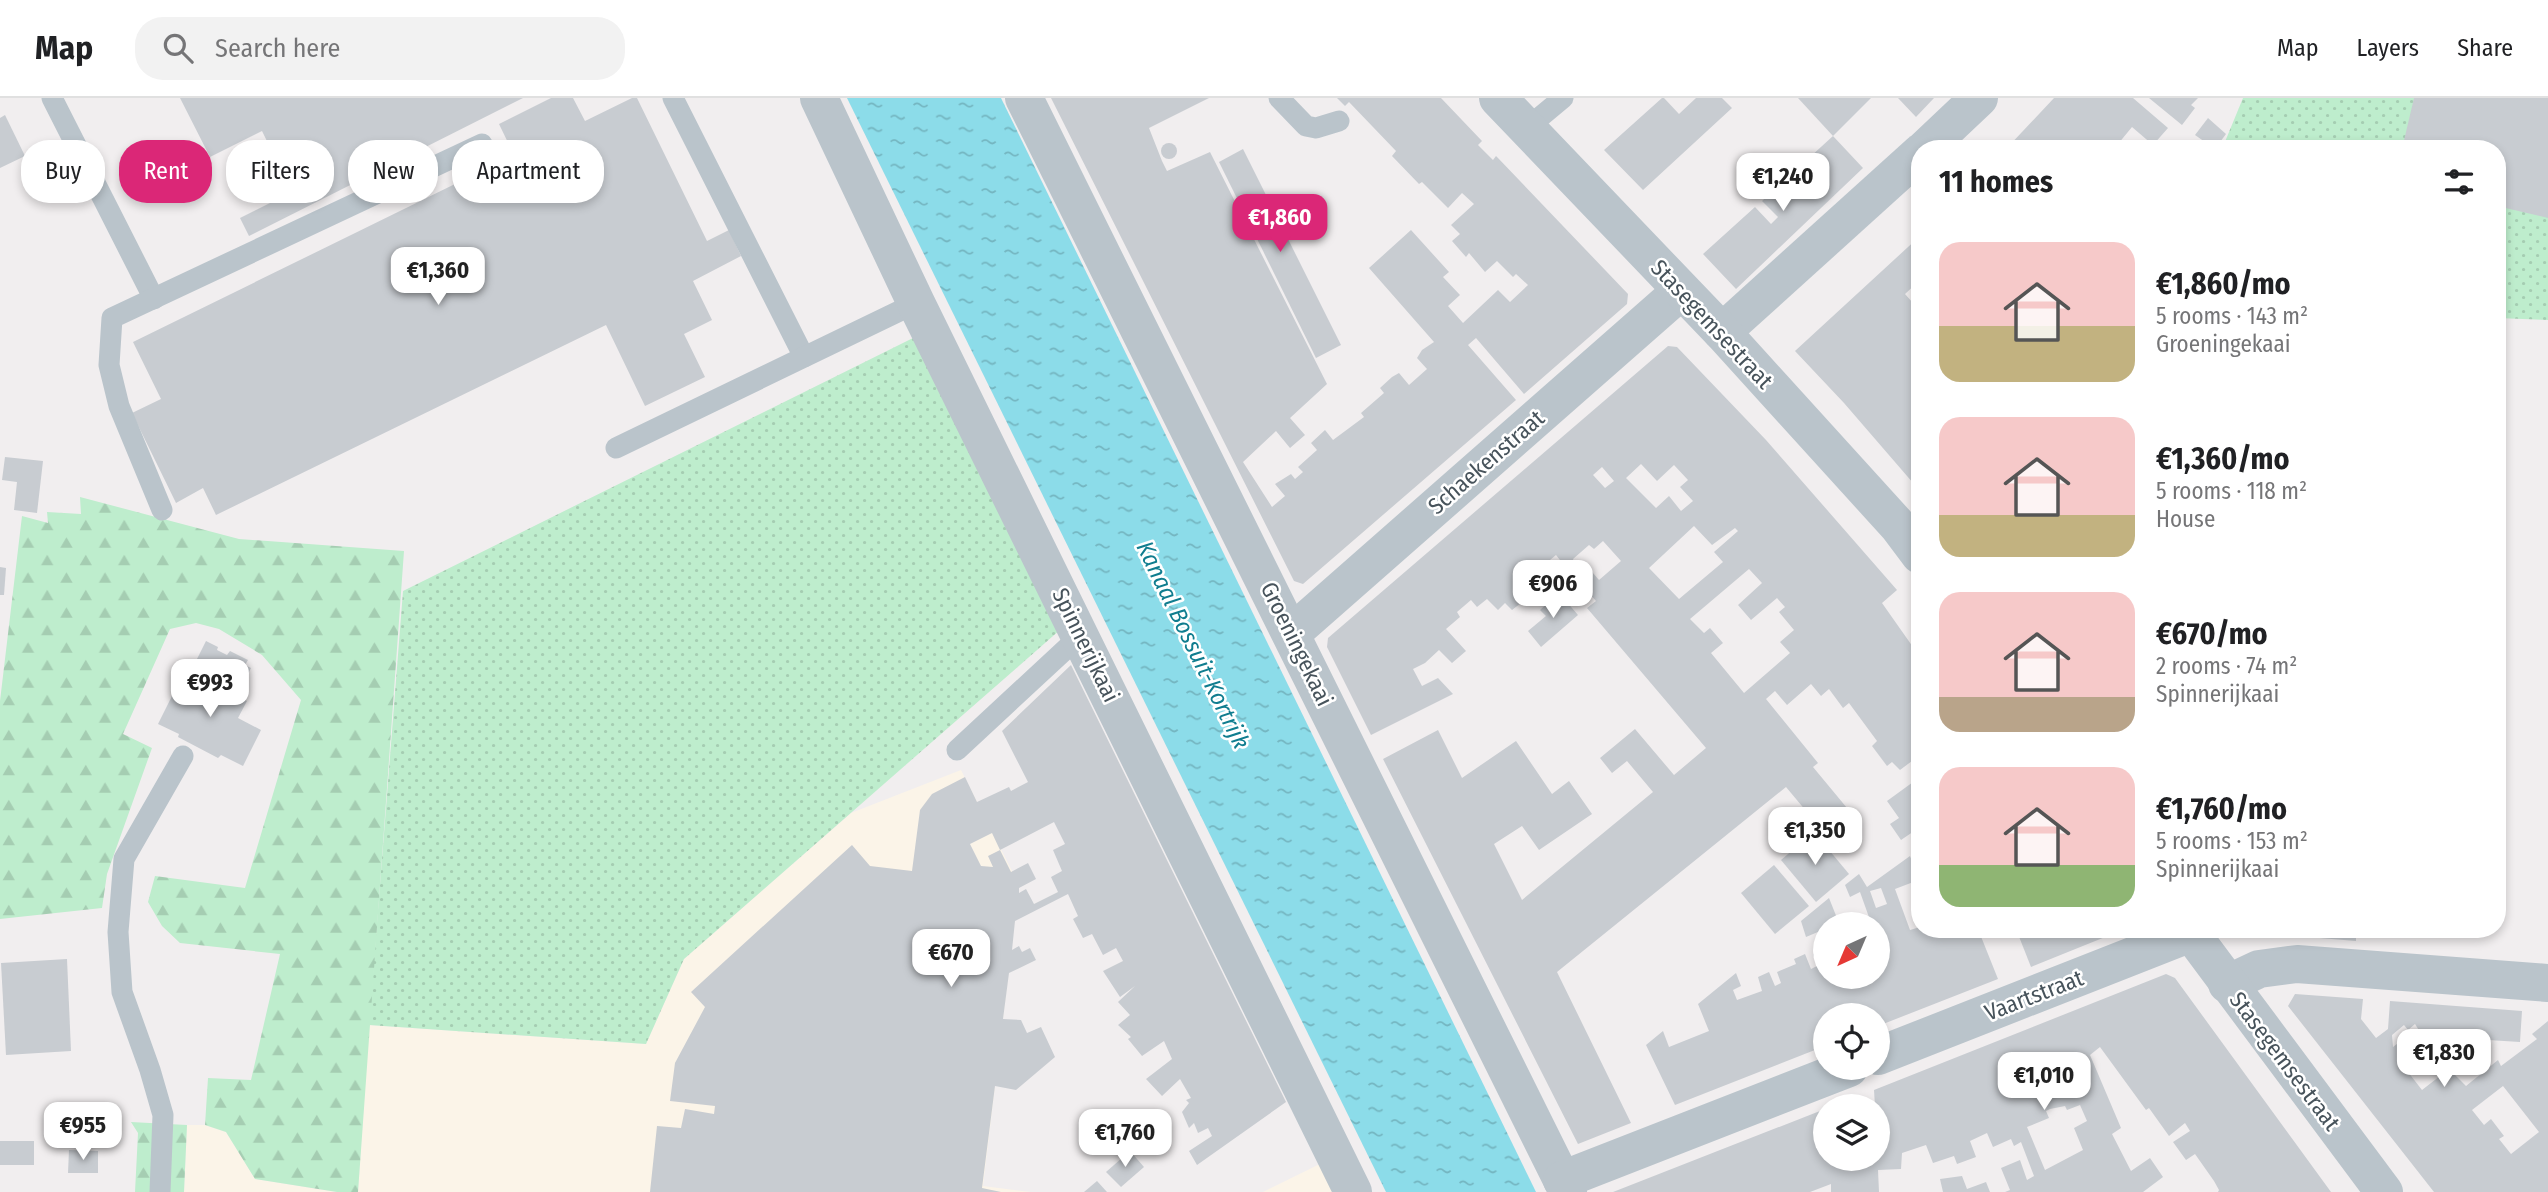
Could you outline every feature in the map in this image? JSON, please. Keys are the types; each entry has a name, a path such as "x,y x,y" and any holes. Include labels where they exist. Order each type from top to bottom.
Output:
{"street":[{"name":"Spinnerijkaai","path":"819,98 916,303 1353,1192"},
{"name":"Groeningekaai","path":"1024,98 1565,1186"},
{"name":"Stasegemsestraat","path":"1498,98 1722,332 1911,543"},
{"path":"1935,140 1979,98"},
{"path":"1722,332 1911,161"},
{"name":"Schaekenstraat","path":"1292,633 1681,291"},
{"name":"Vaartstraat","path":"1890,1051 2172,938"},
{"name":"Stasegemsestraat","path":"2194,938 2384,1192"},
{"path":"2227,984 2259,969 2297,964 2548,983"},
{"path":"1565,1186 1820,1080"}],"lane":[{"path":"52,98 154,299"},
{"path":"673,98 804,357"},
{"path":"1279,98 1306,126 1316,128 1339,121"},
{"path":"1527,128 1563,98"},
{"path":"162,510 119,407 109,365 112,318 452,158"},
{"path":"616,449 916,303"},
{"path":"957,750 1079,631"},
{"path":"160,1192 163,1115 122,992 118,932 124,859 183,756"}],"shaded area":[{"path":"961,770 1019,885 983,1186 1031,1192 358,1192 369,1025 646,1044 684,959 851,813"},
{"path":"187,1125 205,1125 226,1132 255,1179 337,1192 184,1192"},
{"path":"1326,1161 1341,1192 1263,1192"}],"green space":[{"path":"2243,98 2548,98 2548,320 2506,318 2506,140 2226,140"},
{"path":"913,338 1061,629 684,959 646,1044 369,1025 403,591"},
{"path":"80,497 239,539 404,551 358,1192 337,1192 255,1179 226,1132 205,1125 208,1078 251,1080 280,954 180,943 162,926 148,902 155,876 245,888 301,700 262,655 219,629 196,623 170,629 123,734 152,748 107,874 102,908 0,919 0,701 22,516 48,523 47,512 81,514"},
{"path":"131,1122 187,1125 184,1192 135,1192 138,1133"}],"water":[{"name":"Kanaal Bossuit-Kortrijk","path":"847,98 1001,98 1536,1192 1386,1192"}],"building":[{"path":"180,98 523,98 438,141 348,140 348,186 334,193 334,140 266,140 262,131 244,140 226,140 226,149 212,156 212,140 201,140"},
{"path":"551,98 573,98 585,121 637,98 707,241 729,230 741,256 693,281 712,320 684,334 705,377 645,406 606,325 216,515 203,488 176,503 132,413 161,399 133,342 416,203 438,203 438,192 452,185 452,203 604,203 604,140 507,140 499,124"},
{"path":"1051,98 1209,98 1149,128 1162,161 1167,171 1210,152 1327,384 1290,418 1305,435 1290,448 1276,431 1243,462 1272,507 1285,496 1275,484 1291,474 1295,479 1303,472 1298,467 1317,450 1311,443 1325,430 1333,440 1364,417 1361,413 1384,393 1380,388 1392,377 1399,373 1409,385 1427,369 1417,358 1422,350 1434,342 1369,268 1411,230 1449,272 1443,277 1460,295 1448,306 1463,323 1498,290 1510,302 1528,285 1516,274 1513,277 1497,261 1485,272 1469,253 1466,257 1452,241 1460,234 1451,225 1474,204 1462,193 1448,208 1422,182 1419,184 1392,156 1396,151 1349,102 1345,106 1337,98 1441,98 1482,141 1478,145 1493,160 1496,156 1628,294 1627,304 1524,394 1476,338 1468,345 1516,400 1303,584 1294,581"},
{"path":"1662,98 1679,114 1696,98 1722,98 1732,108 1643,190 1604,150"},
{"path":"1798,98 1871,98 1833,136"},
{"path":"1898,98 1934,98 1916,117"},
{"path":"2054,98 2133,98 2168,128 2157,140 2147,140 2132,127 2121,140 2014,140"},
{"path":"2149,98 2198,98 2191,105 2195,108 2182,125"},
{"path":"2414,98 2548,98 2548,218 2506,208 2506,140 2404,140"},
{"path":"5,115 21,148 21,158 0,168 0,118"},
{"path":"2208,118 2226,134 2222,140 2202,140 2195,135"},
{"path":"1833,136 1863,168 1736,289 1703,254 1755,207 1771,224 1778,217 1762,201"},
{"path":"1169,143 1175,145 1175,157 1169,159 1163,157 1161,151 1163,145"},
{"path":"1243,149 1341,345 1316,358 1219,162"},
{"path":"270,203 315,203 249,236 240,218"},
{"path":"1911,244 1911,288 1905,294 1911,301 1911,481 1844,403 1795,351"},
{"path":"1668,346 1677,347 1766,440 1897,590 1882,603 1911,644 1911,762 1900,770 1892,762 1887,766 1872,746 1877,741 1849,703 1843,708 1829,689 1821,696 1811,684 1787,705 1775,691 1766,699 1818,763 1813,767 1847,808 1822,830 1786,787 1557,972 1631,1123 1578,1144 1383,759 1438,730 1462,778 1516,741 1552,794 1569,781 1592,814 1539,850 1522,826 1494,844 1522,900 1653,792 1627,761 1612,773 1600,758 1635,729 1674,775 1706,748 1587,608 1596,601 1580,583 1592,572 1599,580 1621,561 1603,541 1594,549 1589,545 1573,559 1574,562 1567,569 1556,555 1538,570 1549,582 1530,598 1522,589 1514,595 1521,603 1512,610 1505,603 1498,610 1487,599 1477,607 1471,600 1457,612 1460,617 1446,629 1466,651 1452,663 1439,650 1425,663 1413,669 1422,686 1438,678 1453,694 1371,735 1327,647 1328,638","holes":["1641,464 1657,481 1674,465 1688,480 1680,487 1693,501 1681,511 1669,496 1656,508 1626,478","1602,467 1614,481 1605,488 1593,475","1694,526 1712,545 1735,528 1738,531 1714,552 1723,562 1679,599 1649,568","1749,569 1762,583 1738,605 1751,620 1777,598 1785,607 1779,612 1794,630 1780,642 1790,653 1744,693 1711,653 1723,643 1710,628 1704,633 1690,619"]},
{"path":"5,457 43,461 37,513 14,510 17,482 2,480"},
{"path":"0,567 6,568 4,595 0,595"},
{"path":"1559,593 1578,615 1541,647 1528,631 1546,616 1540,610"},
{"path":"206,641 227,655 230,651 248,660 245,665 251,668 242,685 196,661"},
{"path":"1071,665 1286,1102 1197,1165 1189,1151 1212,1136 1208,1128 1198,1133 1194,1123 1189,1128 1182,1112 1189,1103 1186,1100 1191,1098 1180,1079 1162,1096 1146,1079 1172,1059 1164,1041 1142,1056 1128,1039 1131,1037 1118,1025 1130,1015 1118,1002 1135,986 1120,997 1103,971 1123,961 1116,948 1103,955 1092,934 1083,938 1073,919 1078,916 1068,894 1015,921 1012,950 1019,946 1022,952 1030,948 1036,960 1009,973 1003,1019 1021,1020 1027,1033 1041,1027 1055,1057 1016,1090 995,1086 982,1188 1001,1192 650,1192 657,1126 681,1128 685,1109 714,1114 715,1106 670,1101 675,1063 705,1007 691,992 852,845 870,866 912,871 920,810 932,794 965,777 977,802 1009,787 1011,791 1028,782 1002,731","holes":["1054,822 1065,844 1053,850 1062,871 1051,877 1058,892 1034,904 1026,889 1019,893 1019,888 1036,879 1028,863 1011,872 1000,850","992,833 1000,850 988,856 993,867 981,866 970,844"]},
{"path":"189,672 247,701 238,718 261,730 243,766 221,755 218,758 158,724 183,674"},
{"path":"1911,784 1911,833 1901,840 1890,824 1899,818 1887,801"},
{"path":"1814,832 1849,874 1816,902 1781,860"},
{"path":"1910,856 1911,883 1895,889 1911,930 1911,938 1982,938 1998,979 1890,1021 1890,1003 1813,1003 1813,1051 1675,1105 1646,1045 1663,1031 1669,1047 1709,1031 1698,1004 1736,973 1741,986 1733,990 1737,1000 1762,991 1758,977 1769,972 1775,986 1781,983 1777,972 1796,964 1794,959 1805,954 1811,969 1813,968 1813,989 1890,989 1890,912 1867,912 1860,892 1850,897 1845,885 1859,874 1867,887","holes":["1881,888 1887,904 1876,908 1870,891"]},
{"path":"1774,865 1809,906 1775,934 1741,893"},
{"path":"1829,898 1835,912 1813,912 1813,934 1806,937 1801,921"},
{"path":"2020,938 2103,938 2031,967"},
{"path":"2319,938 2356,938 2356,941"},
{"path":"67,959 71,1051 6,1055 1,963"},
{"path":"2166,974 2175,978 2331,1192 2218,1192 2214,1181 2195,1154 2186,1160 2173,1142 2190,1131 2185,1123 2169,1136 2149,1108 2146,1110 2100,1047 2090,1055 2121,1128 2112,1134 2131,1171 2150,1158 2163,1177 2143,1192 2005,1192 2010,1190 2001,1168 2020,1160 2027,1180 2034,1176 2021,1142 2014,1146 2011,1139 1993,1147 1987,1133 1970,1141 1976,1157 1957,1164 1954,1156 1933,1163 1926,1145 1902,1153 1901,1169 1890,1169 1890,1094 1874,1094 1874,1090","holes":["2080,1105 2087,1121 2074,1128 2083,1150 2045,1170 2027,1127 2049,1118 2046,1111 2050,1109 2065,1106 2067,1110"]},
{"path":"2295,994 2363,999 2361,1019 2376,1038 2388,1029 2390,1001 2522,1011 2520,1042 2488,1040 2449,1069 2466,1086 2498,1060 2501,1066 2537,1039 2532,1034 2548,1021 2548,1192 2434,1192 2288,1006","holes":["2415,1024 2420,1032 2410,1040 2407,1036 2393,1047 2392,1035 2404,1025 2408,1030","2434,1050 2449,1069 2422,1090 2408,1072","2503,1086 2539,1132 2511,1154 2499,1139 2504,1136 2491,1119 2484,1125 2472,1110"]},
{"path":"1813,1114 1813,1171 1878,1171 1879,1192 1831,1192 1831,1184 1810,1192 1613,1192"},
{"path":"0,1141 34,1141 34,1165 0,1165"},
{"path":"69,1150 98,1151 98,1173 68,1173"},
{"path":"1130,1151 1144,1167 1121,1187 1106,1172"},
{"path":"1962,1176 1967,1189 1986,1182 1990,1192 1943,1192 1940,1179"},
{"path":"1097,1181 1107,1192 1084,1192"}]}
